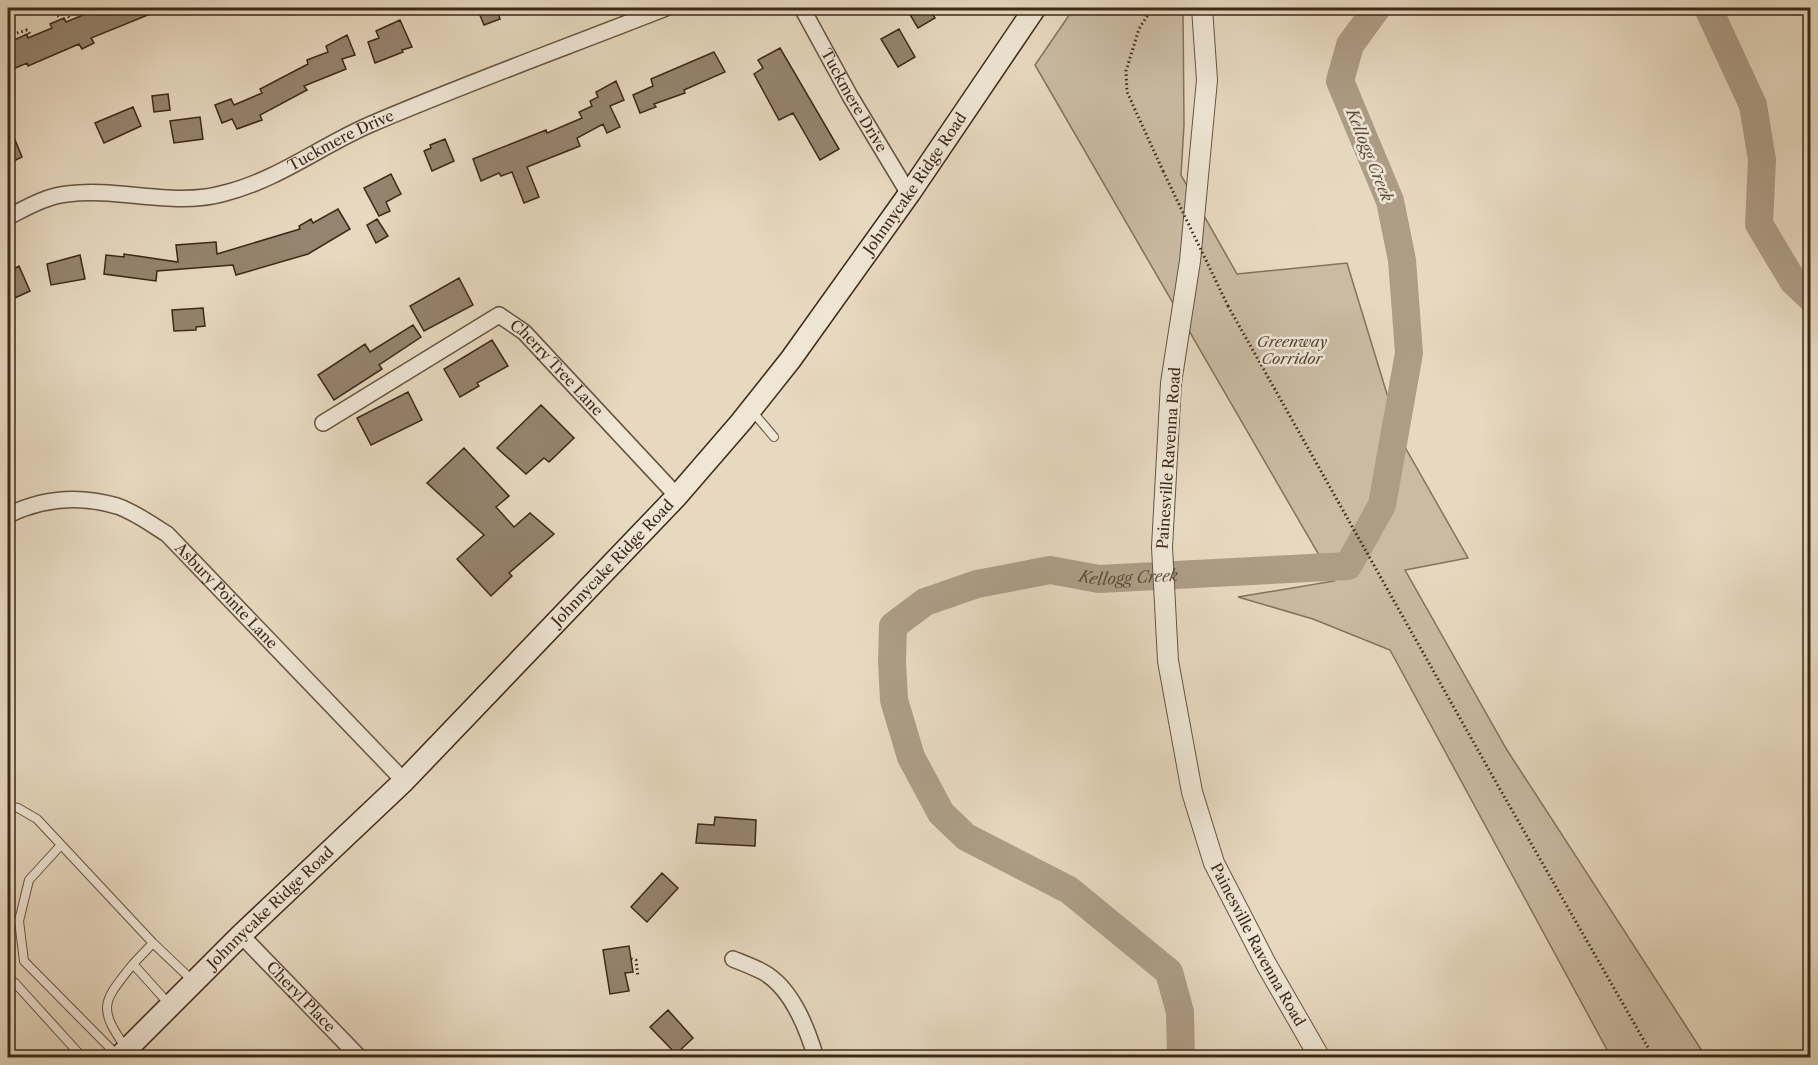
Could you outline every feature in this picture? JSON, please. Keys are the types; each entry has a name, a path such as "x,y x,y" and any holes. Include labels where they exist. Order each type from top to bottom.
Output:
{"main road":[{"name":"Johnnycake Ridge Road","path":"121,1054 241,935 404,781 677,496 751,410 791,359 909,194 1035,8"}],"street":[{"name":"Tuckmere Drive","path":"8,217 36,203 65,194 95,192 197,199 249,186 348,135 416,105 666,8"},
{"name":"Tuckmere Drive","path":"802,8 850,96 909,194"},
{"name":"Painesville Ravenna Road","path":"1202,8 1207,80 1190,261 1171,384 1162,547 1168,661 1192,792 1214,863 1266,964 1320,1058"},
{"name":"Cherry Tree Lane","path":"323,423 499,315 524,332 677,496"},
{"name":"Asbury Pointe Lane","path":"8,515 44,501 68,498 119,507 167,534 404,781"},
{"name":"Cheryl Place","path":"241,935 360,1058"},
{"path":"733,959 765,972 782,988 795,1006 806,1028 816,1058"}],"lane":[{"path":"751,410 774,437"},
{"path":"8,806 18,808 37,819 153,943 194,982"},
{"path":"61,845 29,880 19,921 24,961 121,1054"},
{"path":"121,1054 106,1008 111,992 153,943"},
{"path":"133,964 170,1005"},
{"path":"8,978 83,1058"}],"path":[{"path":"1152,8 1139,29 1126,71 1127,92 1163,171 1228,306 1654,1058"},
{"path":"57,16 66,13 71,20"},
{"path":"17,33 27,30 32,37"},
{"path":"631,959 636,960 638,978"}],"green space":[{"name":"Greenway Corridor","path":"1074,8 1183,8 1184,125 1181,175 1237,274 1347,263 1401,440 1468,558 1405,570 1507,750 1706,1057 1611,1057 1390,650 1313,619 1238,597 1334,581 1035,65"}],"building":[{"path":"91,8 165,8 91,38 94,43 82,49 79,44 28,66 27,63 8,71 8,43 27,34 28,38 52,28 50,24 64,18 66,22 93,11"},
{"path":"477,8 497,8 500,19 484,25"},
{"path":"906,8 929,8 935,18 918,28"},
{"path":"400,20 412,47 375,63 368,42 379,38 376,31"},
{"path":"899,29 915,57 898,67 881,39"},
{"path":"347,35 355,55 342,59 346,69 304,86 307,90 260,115 262,120 237,129 232,119 222,123 215,105 231,99 234,105 262,93 260,89 308,64 307,60 328,52 326,46"},
{"path":"780,48 839,149 820,160 793,113 779,120 754,74 763,68 758,60"},
{"path":"714,52 725,72 684,90 685,93 654,104 656,107 640,113 633,95 653,86 651,79"},
{"path":"616,81 624,100 610,106 620,127 607,133 603,124 577,138 580,146 527,167 539,197 524,203 512,172 501,176 499,173 481,181 473,159 582,118 579,112 592,106 590,101 598,97 596,92"},
{"path":"168,94 170,110 154,112 152,96"},
{"path":"133,107 141,126 104,143 95,123"},
{"path":"200,117 203,139 174,143 170,121"},
{"path":"8,123 22,157 8,164"},
{"path":"445,139 454,161 432,171 424,151 431,148 430,145"},
{"path":"391,174 401,194 386,202 390,211 379,216 364,188"},
{"path":"338,209 350,229 308,254 236,275 233,265 157,271 156,281 104,274 106,255 124,257 124,254 178,262 176,245 216,242 217,254 300,229 299,226 311,219 313,223"},
{"path":"377,219 388,236 376,243 367,225"},
{"path":"80,255 85,279 51,285 47,264"},
{"path":"19,266 30,291 8,301 8,272"},
{"path":"459,278 473,305 424,331 410,306"},
{"path":"203,308 205,326 196,327 196,330 174,331 172,310"},
{"path":"413,325 421,337 379,365 382,369 334,400 318,375 365,344 370,352"},
{"path":"492,340 508,366 477,383 479,386 460,397 444,369"},
{"path":"408,392 422,420 371,445 357,418"},
{"path":"541,405 574,438 549,462 544,458 526,474 497,448"},
{"path":"464,448 509,496 496,507 514,527 530,513 554,534 509,573 512,576 491,596 457,559 484,535 427,483"},
{"path":"715,817 756,820 755,846 696,843 698,824 714,825"},
{"path":"662,873 678,888 647,922 631,907"},
{"path":"629,946 633,972 625,973 629,991 610,994 603,950"},
{"path":"668,1010 693,1038 676,1054 650,1027"}],"waterway":[{"name":"Kellogg Creek","path":"1181,1058 1180,1012 1169,972 1069,890 966,837 941,813 911,757 894,700 893,626 925,602 977,584 1050,570 1099,579 1348,566 1382,505 1409,353 1402,260 1390,201 1340,81 1350,45 1377,8"},
{"name":"Kellogg Creek","path":"1708,8 1753,105 1762,160 1759,224 1793,281 1810,297"}]}
